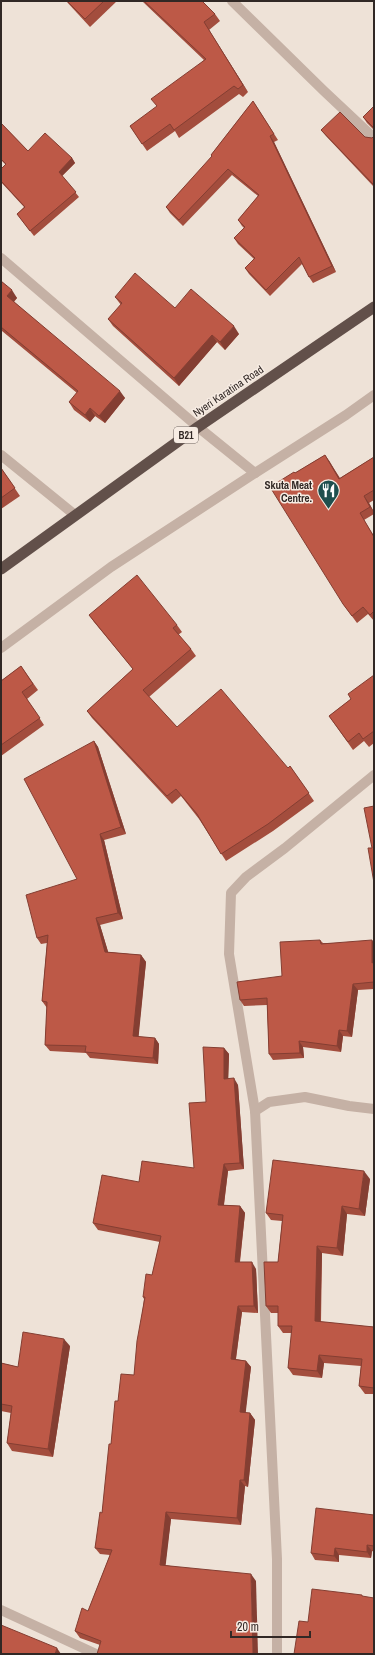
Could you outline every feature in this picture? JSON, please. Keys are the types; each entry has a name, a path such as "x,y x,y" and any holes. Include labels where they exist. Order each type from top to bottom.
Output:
{"highway":[{"name":"Nyeri Karatina Road","path":"1,569 198,426 374,306"}],"street":[{"path":"232,1 374,138"},
{"path":"1,258 255,473"},
{"path":"1,648 111,567 346,415 374,395"},
{"path":"1,456 75,515"},
{"path":"277,1654 277,1559 255,1111 229,954 231,893 246,877 285,848 374,775"},
{"path":"255,1111 268,1102 305,1097 349,1106 374,1109"},
{"path":"1,1610 96,1654"}],"building":[{"path":"67,1 104,1 85,19"},
{"path":"144,1 202,1 215,14 204,22 243,85 238,89 234,86 174,130 170,124 142,144 130,126 157,106 151,99 206,59"},
{"path":"253,101 274,134 270,136 332,266 309,277 299,257 266,290 245,268 255,258 234,238 245,227 238,220 259,195 228,169 179,220 166,207 212,156 211,155"},
{"path":"374,106 374,128 363,117"},
{"path":"340,112 365,137 372,138 374,136 374,185 321,130"},
{"path":"1,123 28,151 45,133 72,158 59,172 76,192 30,231 17,214 25,207 1,181 1,169 6,164 1,159"},
{"path":"135,273 175,308 191,289 234,326 220,342 212,335 174,378 108,319 122,303 115,297"},
{"path":"1,281 12,290 7,296 120,391 99,416 90,408 85,415 69,402 78,391 1,327"},
{"path":"325,455 339,479 374,457 374,490 364,496 370,507 360,513 374,537 374,611 370,615 363,607 352,616 270,487"},
{"path":"1,468 15,488 1,498"},
{"path":"137,575 177,625 173,628 191,649 143,690 177,727 221,689 288,768 290,766 309,793 268,824 221,854 197,814 176,789 167,796 87,711 133,669 89,615"},
{"path":"21,666 33,684 22,692 40,718 1,745 1,681"},
{"path":"374,675 374,731 363,739 359,733 348,742 329,716 351,699 348,694"},
{"path":"94,741 121,827 100,834 118,913 96,918 105,952 141,955 133,1036 155,1038 153,1058 85,1052 86,1046 45,1045 47,1002 42,1001 48,935 37,938 26,895 77,879 24,779"},
{"path":"374,806 374,883 368,848 372,848 364,808"},
{"path":"320,940 321,944 372,940 374,982 353,984 347,1031 339,1030 337,1046 299,1041 300,1053 269,1054 267,998 240,1000 237,982 282,976 280,942"},
{"path":"203,1047 224,1048 224,1079 234,1078 240,1163 224,1164 218,1205 240,1206 235,1262 252,1262 254,1306 238,1306 231,1359 246,1361 240,1412 250,1413 244,1480 240,1480 237,1518 166,1512 160,1565 251,1574 253,1654 97,1654 101,1641 75,1631 82,1608 88,1611 112,1550 95,1548 100,1512 102,1513 115,1401 118,1401 121,1374 134,1375 137,1341 145,1297 143,1297 146,1274 152,1275 161,1236 93,1223 102,1175 139,1182 142,1161 194,1168 189,1103 206,1102"},
{"path":"273,1160 364,1171 359,1209 342,1206 337,1248 317,1246 315,1321 374,1327 374,1388 359,1386 362,1359 319,1355 317,1371 288,1368 292,1326 278,1326 278,1306 266,1306 264,1262 278,1262 283,1215 266,1213"},
{"path":"23,1332 64,1339 48,1449 7,1443 12,1406 1,1404 1,1363 18,1367"},
{"path":"316,1508 374,1515 374,1546 367,1545 367,1552 335,1548 334,1556 311,1553"},
{"path":"312,1589 362,1595 374,1598 374,1654 294,1654 299,1621 308,1622"},
{"path":"1,1625 57,1648 55,1654 1,1654"}],"place":[{"name":"Skuta Meat Centre.","path":"328,510"}]}
